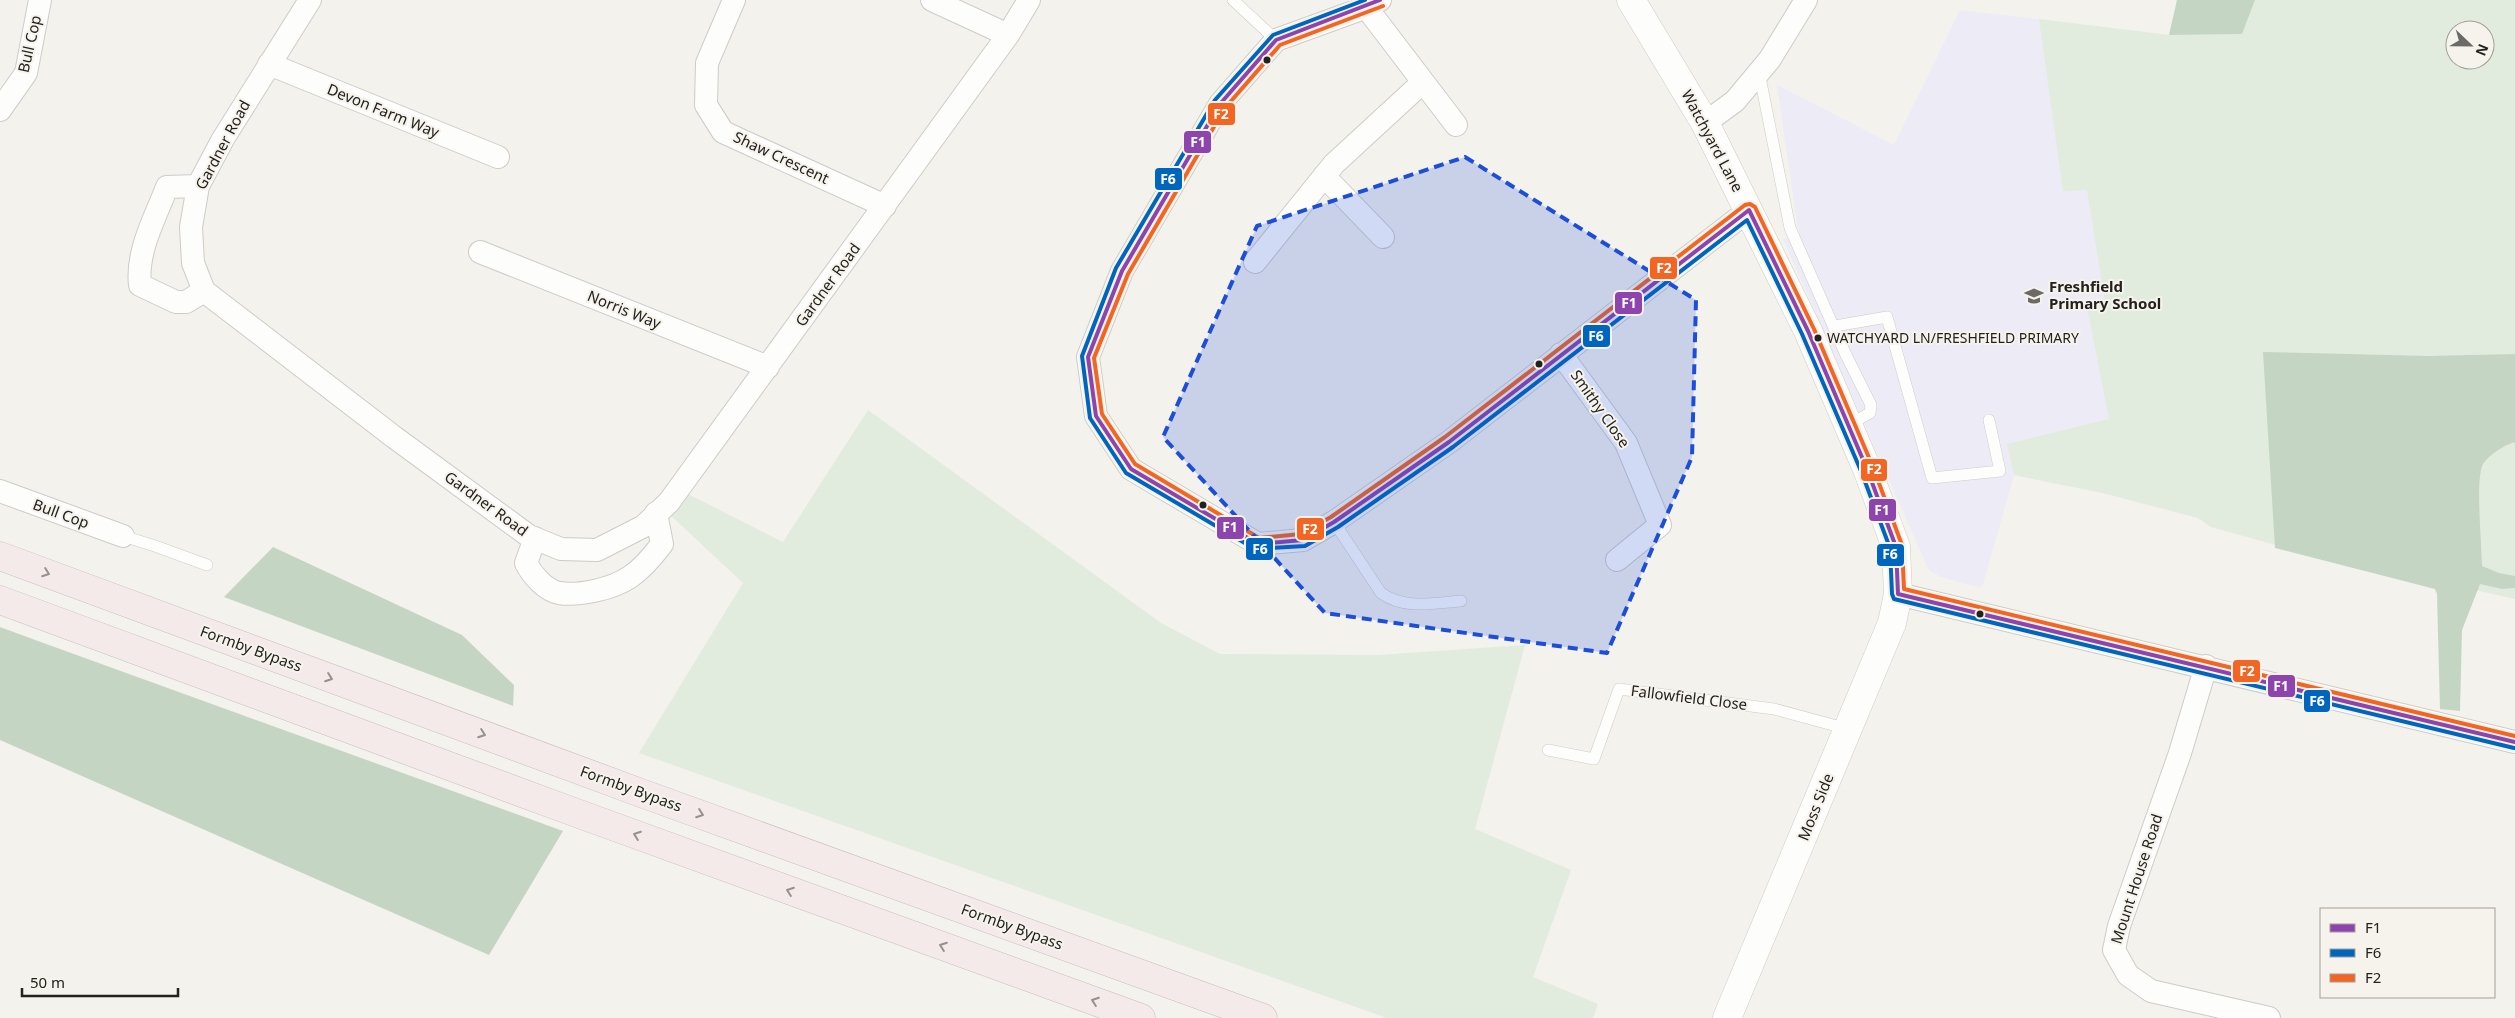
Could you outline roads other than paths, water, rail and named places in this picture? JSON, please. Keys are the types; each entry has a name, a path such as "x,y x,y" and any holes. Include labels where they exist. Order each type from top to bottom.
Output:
{"highway":[{"name":"Formby Bypass","path":"0,556 642,793 1263,1018"},
{"path":"0,600 562,808 1141,1018"}],"street":[{"name":"Bull Cop","path":"0,110 26,72 40,0"},
{"name":"Gardner Road","path":"310,0 269,64 198,186 191,227 192,254 193,264 204,291 394,437 535,538 561,549 596,550 644,526 668,502 768,368 1008,35 1029,0"},
{"name":"Shaw Crescent","path":"734,0 707,63 706,105 723,132 885,206"},
{"path":"932,0 1008,35"},
{"name":"Watchyard Lane","path":"1631,0 1705,123 1808,331 1848,425 1896,547 1898,594"},
{"path":"1705,123 1734,101 1770,60 1806,0"},
{"path":"1456,125 1423,82 1373,3 1276,40 1215,112 1122,271 1088,357 1096,416 1131,469 1258,544 1303,540 1334,522 1449,442 1749,210"},
{"name":"Devon Farm Way","path":"269,64 498,158"},
{"path":"1255,262 1334,164 1423,82"},
{"path":"1324,176 1383,237"},
{"path":"198,186 167,187 140,257 138,273 140,285 176,302 186,302 204,291"},
{"name":"Norris Way","path":"480,252 768,368"},
{"name":"Smithy Close","path":"1561,354 1626,443 1660,525 1617,560"},
{"name":"Bull Cop","path":"0,491 123,536"},
{"path":"535,538 526,563 530,572 545,586 558,592 582,592 606,587 629,578 653,555 662,544 656,514"},
{"path":"1898,594 2206,666 2515,742"},
{"name":"Moss Side","path":"1727,1018 1892,622 1898,594"},
{"name":"Mount House Road","path":"2206,666 2180,753 2119,926 2114,950 2128,975 2151,991 2269,1018"}],"lane":[{"path":"1233,0 1276,40"},
{"path":"1760,72 1790,228 1846,354 1872,405 1870,413 1848,425"},
{"path":"1834,326 1887,317 1932,478 2000,471 1989,420"},
{"path":"1334,522 1381,593 1391,600 1402,604 1461,601"},
{"path":"123,536 207,565"},
{"name":"Fallowfield Close","path":"1548,750 1594,759 1619,689 1774,709 1848,729"}],"place":[{"name":"Freshfield Primary School","path":"2034,296"},
{"name":"WATCHYARD LN/FRESHFIELD PRIMARY","path":"1818,338"}]}
